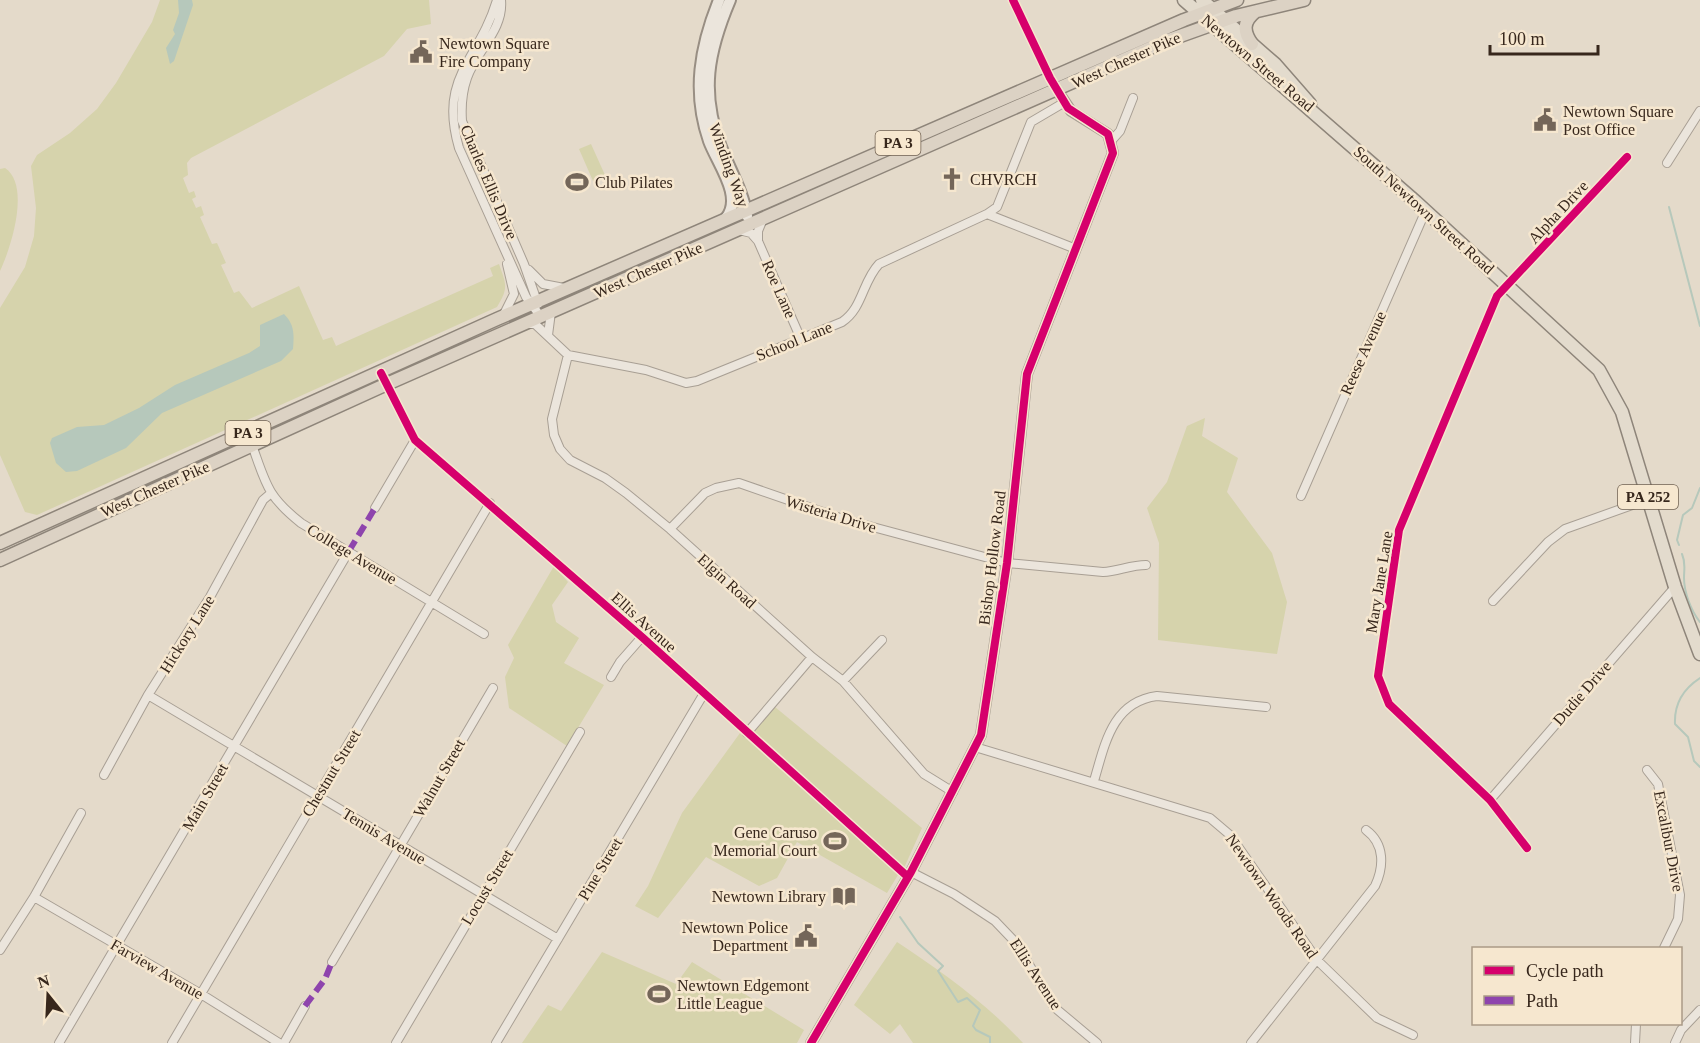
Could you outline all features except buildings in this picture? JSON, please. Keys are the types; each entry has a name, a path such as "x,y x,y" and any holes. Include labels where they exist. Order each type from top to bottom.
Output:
{"highway":[{"name":"West Chester Pike","path":"0,543 746,209 1199,13 1237,0"},
{"name":"West Chester Pike","path":"0,560 387,384 1057,91 1166,41 1256,10 1304,0"},
{"path":"1252,44 1245,26 1256,10"}],"main road":[{"name":"Winding Way","path":"719,0 703,47 699,86 708,139 733,199 731,212 726,218"},
{"name":"Winding Way","path":"730,0 712,48 709,98 717,136 746,209 743,228"},
{"name":"Newtown Street Road","path":"1184,0 1294,97 1318,114"},
{"name":"Newtown Street Road","path":"1202,0 1290,78 1318,114"},
{"name":"South Newtown Street Road","path":"1318,114 1587,357 1603,376 1622,412 1675,587 1700,654"}],"street":[{"name":"Charles Ellis Drive","path":"499,0 490,22 460,73 452,99 452,123 459,148 500,239 533,303 546,314"},
{"name":"Charles Ellis Drive","path":"499,0 497,27 467,76 461,100 462,121 524,264 533,303"},
{"path":"1013,0 1050,78 1071,111 1104,129 1112,140"},
{"name":"Bishop Hollow Road","path":"811,1043 909,874 981,735 1008,563 1026,374 1109,169 1113,153 1112,140 1120,131 1133,98"},
{"path":"987,214 997,207 1031,122 1065,102"},
{"path":"1667,164 1700,111"},
{"name":"Alpha Drive","path":"1508,285 1627,157"},
{"name":"Reese Avenue","path":"1301,496 1426,210"},
{"path":"987,214 1076,249"},
{"name":"School Lane","path":"568,355 646,370 686,382 697,381 800,337 842,322 852,316 870,273 879,264 987,214"},
{"name":"Roe Lane","path":"763,219 758,231 758,241 800,337"},
{"name":"Roe Lane","path":"743,228 758,241"},
{"name":"Charles Ellis Drive","path":"496,319 507,310 514,294 500,239"},
{"name":"Charles Ellis Drive","path":"524,264 539,281 548,286 564,288 578,284"},
{"name":"Mary Jane Lane","path":"1508,285 1497,296 1399,530 1378,676 1389,704 1490,800 1527,849"},
{"path":"546,314 548,335"},
{"path":"525,324 535,324 568,355"},
{"name":"Elgin Road","path":"568,355 552,419 554,435 560,449 570,460 605,478 626,493 670,530 812,657 843,681 924,774 953,792"},
{"name":"Ellis Avenue","path":"381,373 415,440 490,503 703,695 909,874 954,894 995,921 1017,944 1054,1007 1097,1043"},
{"path":"375,508 415,440"},
{"name":"College Avenue","path":"252,445 270,494 301,523 484,634"},
{"name":"Wisteria Drive","path":"670,530 705,493 739,483 843,519 1008,563 1103,572 1117,571 1132,565 1146,565"},
{"name":"Hickory Lane","path":"104,774 148,695 210,597 252,519 270,494"},
{"path":"1493,601 1548,542 1565,529 1649,499"},
{"name":"Chestnut Street","path":"172,1043 490,503"},
{"name":"Main Street","path":"59,1043 350,551"},
{"name":"Dudie Drive","path":"1490,800 1675,587"},
{"path":"611,677 620,662 642,638"},
{"path":"843,681 882,640"},
{"path":"747,733 812,657"},
{"name":"Walnut Street","path":"332,962 493,688"},
{"name":"Tennis Avenue","path":"148,695 558,939"},
{"name":"Pine Street","path":"496,1043 703,695"},
{"path":"1094,782 1115,720 1123,710 1144,698 1157,696 1266,707"},
{"name":"Locust Street","path":"396,1043 482,894 580,732"},
{"name":"Newtown Woods Road","path":"975,747 1196,813 1222,826 1318,961 1377,1018 1413,1035"},
{"name":"Excalibur Drive","path":"1647,770 1658,784 1680,895 1678,919 1664,947"},
{"path":"0,950 34,897 81,813"},
{"path":"1251,1043 1375,886 1381,873 1382,857 1375,837 1366,830"},
{"name":"Farview Avenue","path":"34,897 201,994 279,1043"},
{"path":"284,1043 305,1006"},
{"path":"1675,1043 1681,1030 1700,1010"},
{"path":"1635,1043 1636,1025"}],"shaded area":[{"path":"160,0 429,0 431,24 407,29 384,56 191,158 187,163 188,175 183,178 189,193 194,191 196,197 192,199 196,208 201,206 204,215 200,217 212,244 217,243 226,263 221,265 234,293 239,291 252,308 299,286 323,340 332,337 336,346 493,276 490,268 499,264 505,281 505,290 497,307 37,515 25,512 0,455 0,308 25,267 34,236 36,208 31,166 37,155 70,133 97,109 116,83 152,22"},
{"path":"178,0 192,0 193,5 174,61 170,64 166,48 175,34 173,30 179,13"},
{"path":"591,144 605,175 593,181 579,149"},
{"path":"5,168 13,176 18,202 13,233 0,271 0,169"},
{"path":"284,314 292,326 293,349 281,361 162,413 126,448 77,471 66,472 56,463 50,443 52,438 77,427 104,425 139,408 175,385 249,353 260,346 260,325"},
{"path":"1205,418 1202,436 1238,458 1227,492 1272,553 1287,602 1277,654 1158,640 1159,543 1147,508 1167,482 1187,426"},
{"path":"554,566 568,582 552,605 556,622 579,638 564,663 604,685 567,746 509,708 505,677 514,658 508,645"},
{"path":"775,707 922,828 904,868 754,732"},
{"path":"740,733 898,875 887,893 797,842 777,878 759,886 706,857 658,918 635,906 648,886 682,813"},
{"path":"897,942 963,989 1023,1043 913,1043 900,1024 890,1034 854,1005"},
{"name":"Newtown Edgemont Little League","path":"602,952 676,984 692,962 804,1030 797,1043 522,1043 548,1005 561,1011"}],"waterway":[{"path":"1669,207 1700,326"},
{"path":"1679,545 1677,540 1683,515 1692,508 1700,488"},
{"path":"1682,554 1687,595 1700,622"},
{"path":"1700,678 1684,692 1675,716 1675,724 1688,737 1694,761 1700,767"},
{"path":"900,917 918,943 943,966 938,971 958,1002 967,998 980,1010 973,1026 990,1037 990,1043"}],"marked path":[{"path":"349,551 375,508"},
{"path":"305,1006 325,979 332,962"}],"cycle path":[{"path":"811,1043 911,872 981,735 1007,563 1027,374 1113,153 1108,134 1068,108 1050,78 1013,0"},
{"path":"1527,848 1490,800 1389,704 1378,676 1399,530 1497,296 1627,157"},
{"path":"381,373 415,440 642,637 908,877"}],"place":[{"name":"Newtown Square Fire Company","path":"421,52"},
{"name":"Newtown Square Post Office","path":"1545,120"},
{"name":"CHVRCH","path":"952,179"},
{"name":"Club Pilates","path":"577,182"},
{"name":"Gene Caruso Memorial Court","path":"835,841"},
{"name":"Newtown Library","path":"844,896"},
{"name":"Newtown Police Department","path":"806,936"},
{"name":"Newtown Edgemont Little League","path":"659,994"}]}
